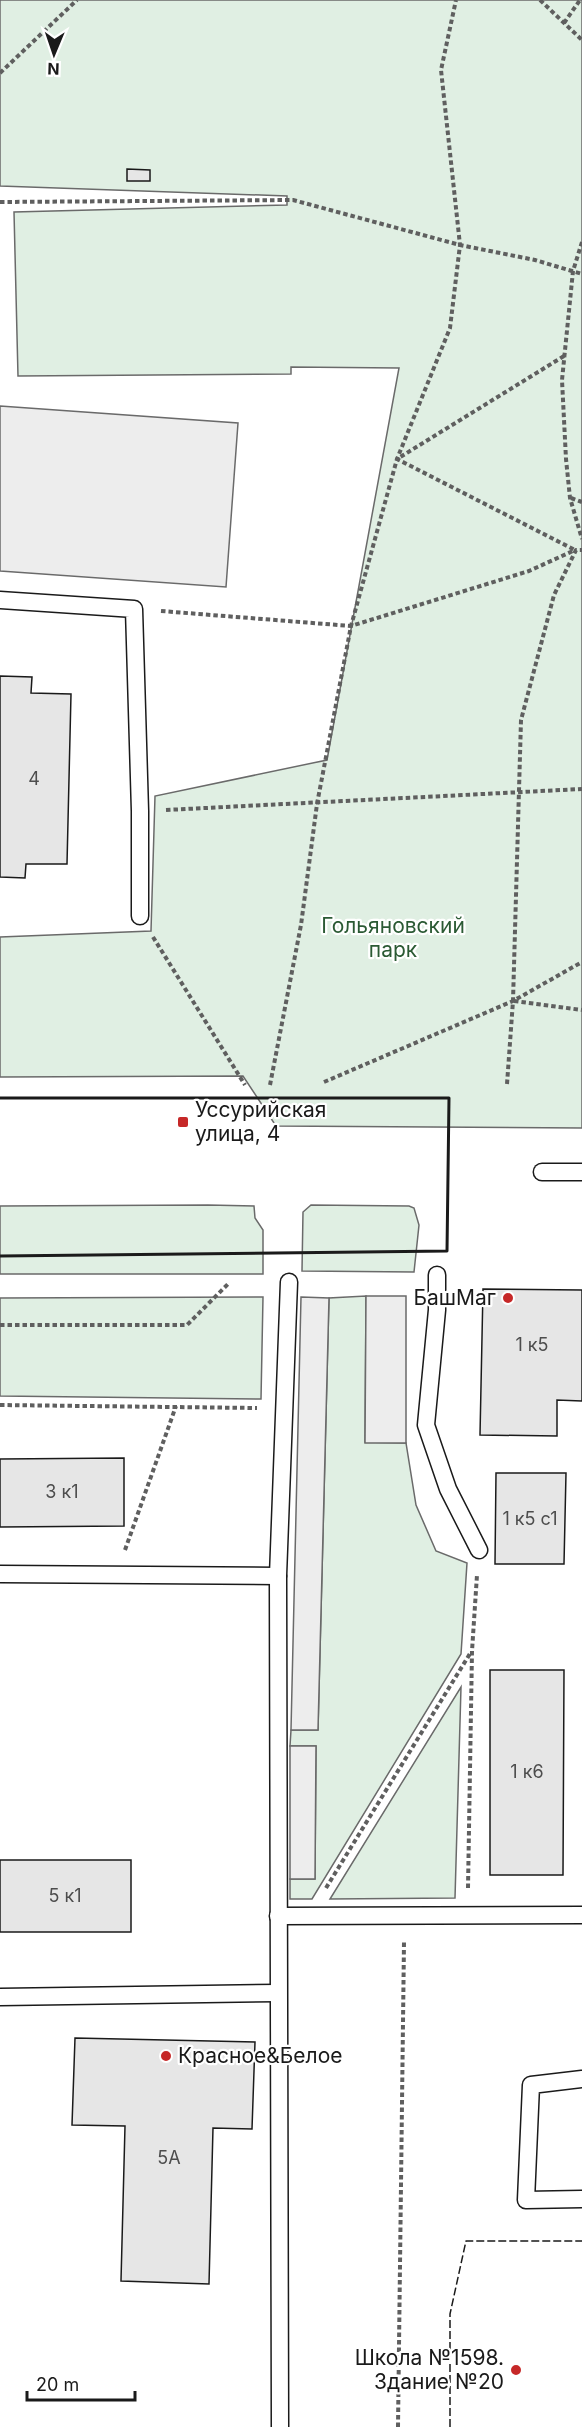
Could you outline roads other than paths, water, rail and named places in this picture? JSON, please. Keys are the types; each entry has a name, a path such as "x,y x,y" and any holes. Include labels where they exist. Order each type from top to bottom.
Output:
{"lane":[{"path":"0,600 134,609 140,812 140,916"},
{"path":"542,1172 582,1172"},
{"path":"437,1275 437,1310 426,1425 448,1489 479,1550"},
{"path":"280,2427 278,1576 289,1282"},
{"path":"0,1574 278,1576"},
{"path":"278,1916 582,1915"},
{"path":"0,1997 278,1993"},
{"path":"582,2079 531,2085 526,2200 582,2199"}],"place":[{"name":"Уссурийская улица, 4","path":"183,1122"},
{"name":"БашМаг","path":"508,1298"},
{"name":"Красное&Белое","path":"166,2056"},
{"name":"Школа №1598. Здание №20","path":"516,2370"}],"park label":[{"name":"Гольяновcкий парк","path":"393,938"}]}
